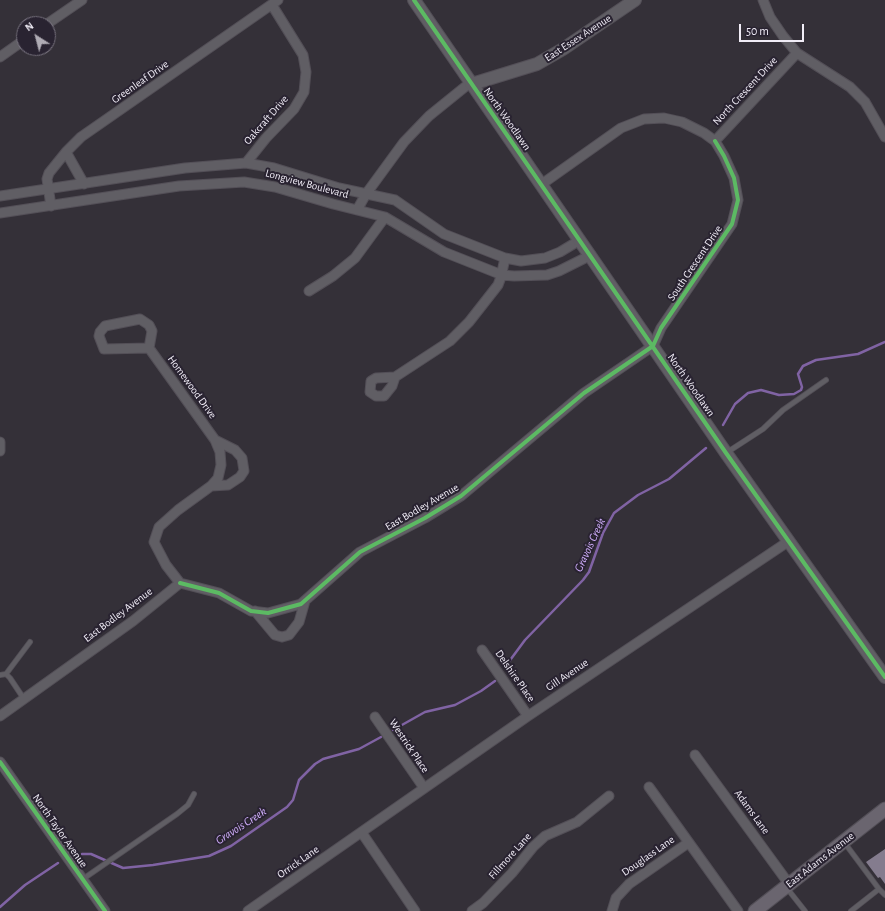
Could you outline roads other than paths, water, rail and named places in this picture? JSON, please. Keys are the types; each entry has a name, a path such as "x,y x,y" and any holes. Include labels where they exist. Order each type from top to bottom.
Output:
{"main road":[{"name":"East Adams Avenue","path":"755,911 885,809"}],"street":[{"path":"56,18 82,0"},
{"name":"North Woodlawn","path":"414,0 652,346 885,677"},
{"name":"East Essex Avenue","path":"357,210 366,194 404,142 429,116 471,83 537,64 563,49 635,0"},
{"path":"763,0 770,17 797,53 850,87 865,102 885,137"},
{"name":"Greenleaf Drive","path":"51,206 47,180 49,172 66,152 81,138 275,2"},
{"name":"Oakcraft Drive","path":"246,163 262,143 294,109 304,92 306,72 303,55 275,2"},
{"path":"0,57 16,46"},
{"name":"North Crescent Drive","path":"542,184 621,128 644,119 664,118 682,122 704,133 715,141 797,53"},
{"name":"South Crescent Drive","path":"652,346 661,328 732,224 738,200 734,178 715,141"},
{"path":"66,152 84,184"},
{"name":"Longview Boulevard","path":"0,196 185,168 246,163 274,168 339,188 395,200 444,234 505,258 522,261 545,258 560,252 580,240"},
{"name":"Longview Boulevard","path":"0,213 179,186 244,182 275,187 385,217 444,252 502,275 546,275 559,271 591,256"},
{"path":"309,291 333,276 355,258 385,217"},
{"path":"395,377 455,336 483,305 498,285 502,275 505,258"},
{"path":"140,319 149,325 152,331 148,348 104,349 99,336 100,332 106,326 140,319"},
{"name":"East Bodley Avenue","path":"0,716 133,621 180,582 219,593 255,611 268,613 300,604 360,552 425,518 461,496 584,393 652,346"},
{"name":"Homewood Drive","path":"148,348 215,440 220,452 221,465 218,478 211,486 178,510 159,527 154,542 166,564 180,582"},
{"name":"Homewood Drive","path":"211,486 228,484 240,477 244,470 242,458 235,450 215,440"},
{"path":"0,442 0,451"},
{"name":"Gill Avenue","path":"362,833 528,716 789,541"},
{"path":"255,611 275,635 289,635 299,622 305,601"},
{"name":"Delshire Place","path":"482,650 528,716"},
{"name":"Westrick Place","path":"375,717 424,788"},
{"name":"Adams Lane","path":"694,755 787,885"},
{"name":"North Taylor Avenue","path":"0,762 105,911"},
{"name":"Douglass Lane","path":"649,787 738,911"},
{"name":"Fillmore Lane","path":"472,911 483,903 512,873 533,847 545,836 577,822 609,796"},
{"path":"362,833 415,911"},
{"name":"Orrick Lane","path":"248,911 362,833"},
{"name":"Douglass Lane","path":"612,911 616,898 629,884 688,842"}],"lane":[{"path":"726,452 763,430 783,410 826,380"},
{"path":"0,675 6,674 30,642"},
{"path":"6,674 24,699"},
{"path":"83,879 177,814 188,805 194,794"},
{"path":"843,842 885,895"},
{"path":"787,885 805,911"},
{"path":"851,911 879,889"}],"waterway":[{"name":"Gravois Creek","path":"723,425 735,404 748,393 761,390 779,395 794,394 801,390 802,387 798,374 803,366 816,360 858,354 885,342"},
{"name":"Gravois Creek","path":"505,667 525,640 589,572 603,533 614,513 638,495 669,479 706,448"},
{"name":"Gravois Creek","path":"393,730 425,712 455,705 481,691 495,681"},
{"name":"Gravois Creek","path":"82,854 91,854 123,868 209,856 231,846 287,807 293,800 299,780 315,764 323,759 359,749 381,737"},
{"name":"Gravois Creek","path":"0,907 25,885 58,863"}]}
